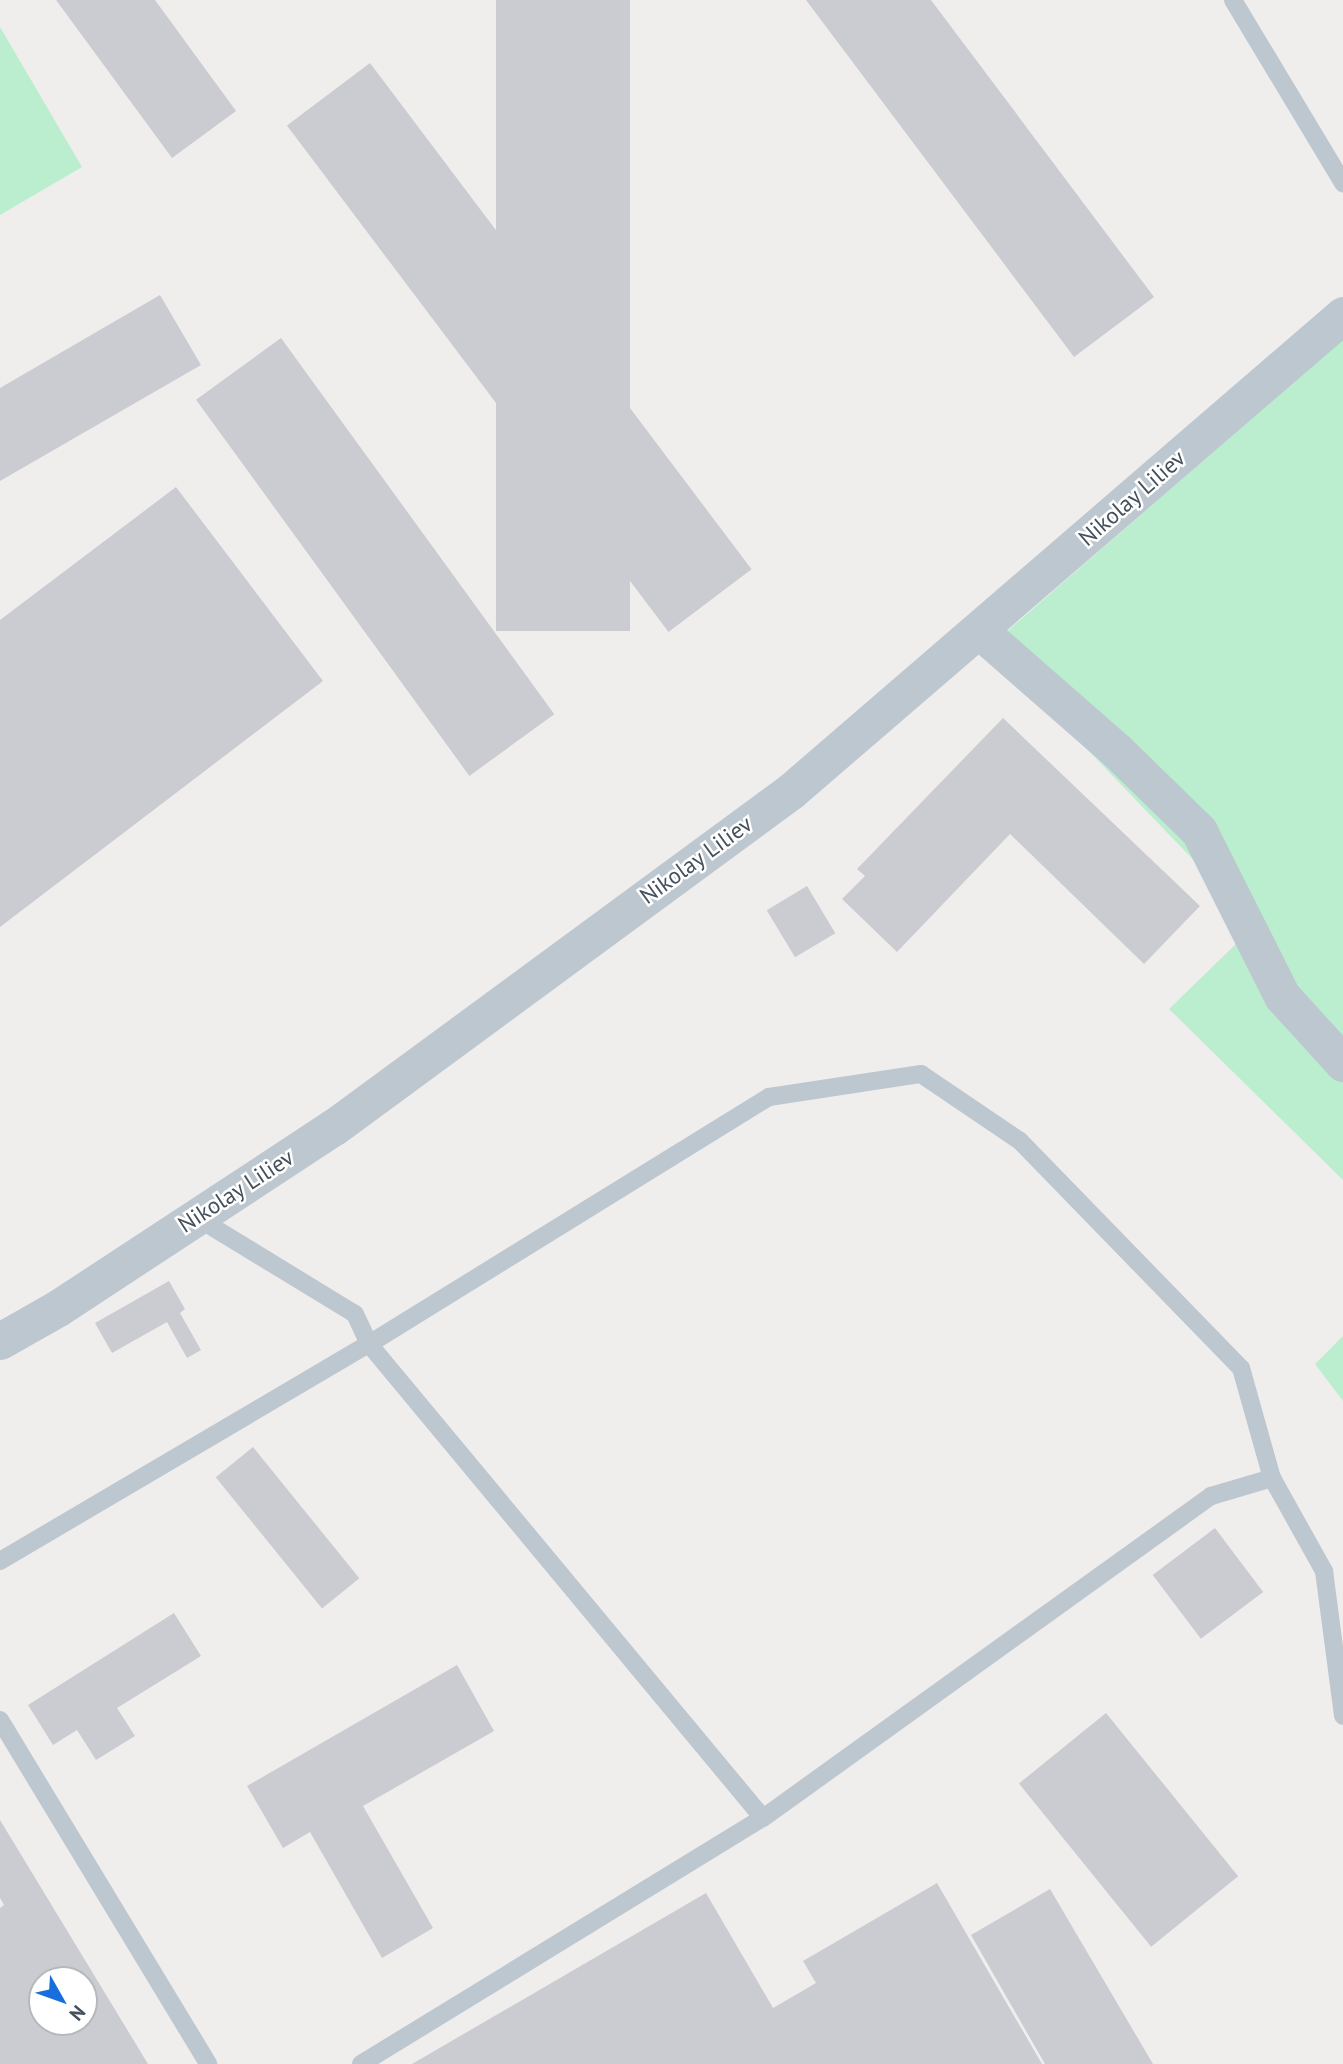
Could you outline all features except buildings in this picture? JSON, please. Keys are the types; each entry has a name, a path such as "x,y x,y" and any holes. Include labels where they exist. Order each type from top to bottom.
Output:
{"street":[{"name":"Nikolay Liliev","path":"0,1341 334,1127 791,790 980,631 1343,315"},
{"path":"980,631 1117,751 1199,831 1282,996 1343,1063"}],"lane":[{"path":"1233,0 1343,183"},
{"path":"0,1561 369,1343 769,1097 921,1074 1020,1141 1241,1367 1272,1478 1324,1571 1343,1716"},
{"path":"196,1217 355,1314 369,1343 763,1818"},
{"path":"360,2064 763,1818 1211,1496 1272,1478"},
{"path":"0,1720 208,2064"}],"green space":[{"path":"0,27 82,167 0,215"},
{"path":"1343,339 1343,1180 1169,1009 1239,941 1229,897 989,647"},
{"path":"1343,1336 1343,1401 1315,1364"}]}
